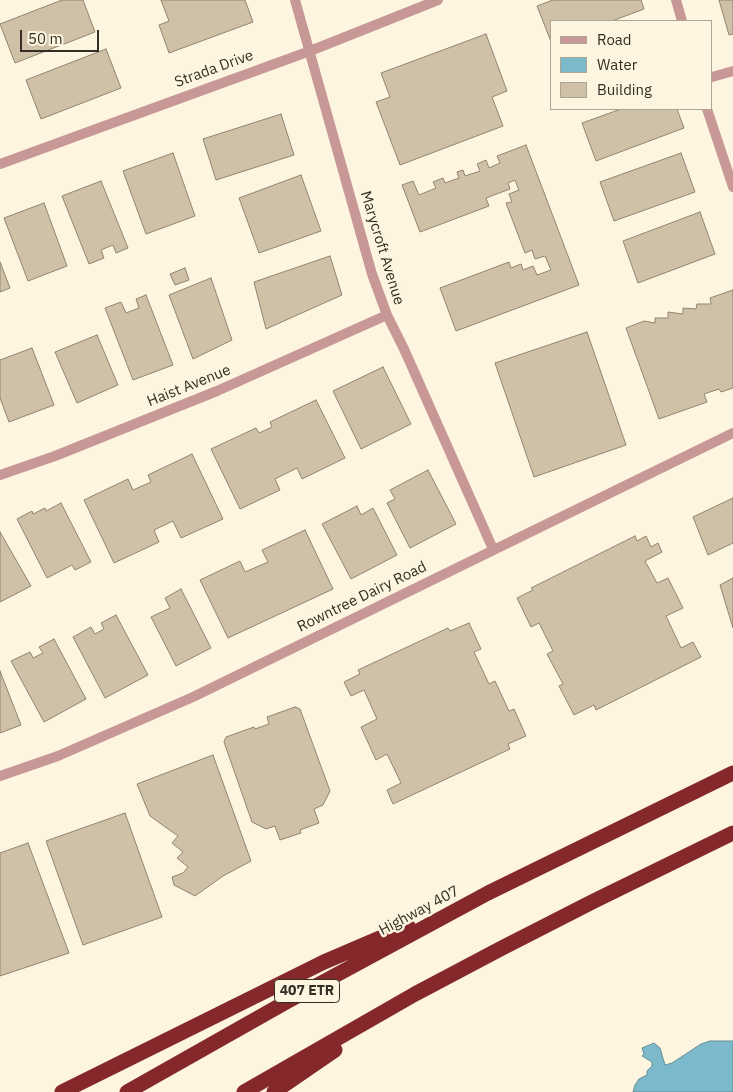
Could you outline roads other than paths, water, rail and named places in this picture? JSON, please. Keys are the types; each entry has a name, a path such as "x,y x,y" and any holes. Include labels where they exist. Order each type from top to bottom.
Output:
{"highway":[{"name":"Highway 407","path":"127,1092 288,1001 488,893 733,773"},
{"path":"244,1092 415,994 594,901 733,833"},
{"path":"62,1092 324,962 488,893"},
{"path":"274,1092 415,994"}],"street":[{"name":"Marycroft Avenue","path":"295,0 372,274 387,315 493,549"},
{"name":"Strada Drive","path":"0,164 310,50 438,0"},
{"path":"676,0 682,20"},
{"path":"713,77 733,71"},
{"path":"707,110 733,186"},
{"name":"Haist Avenue","path":"0,475 55,456 217,391 387,315"},
{"name":"Rowntree Dairy Road","path":"0,776 58,756 193,697 733,433"}],"water":[{"path":"710,1041 733,1041 733,1092 633,1092 639,1079 647,1075 647,1071 652,1066 652,1062 642,1056 644,1054 642,1048 654,1043 660,1048 665,1065 672,1063 701,1044"}]}
